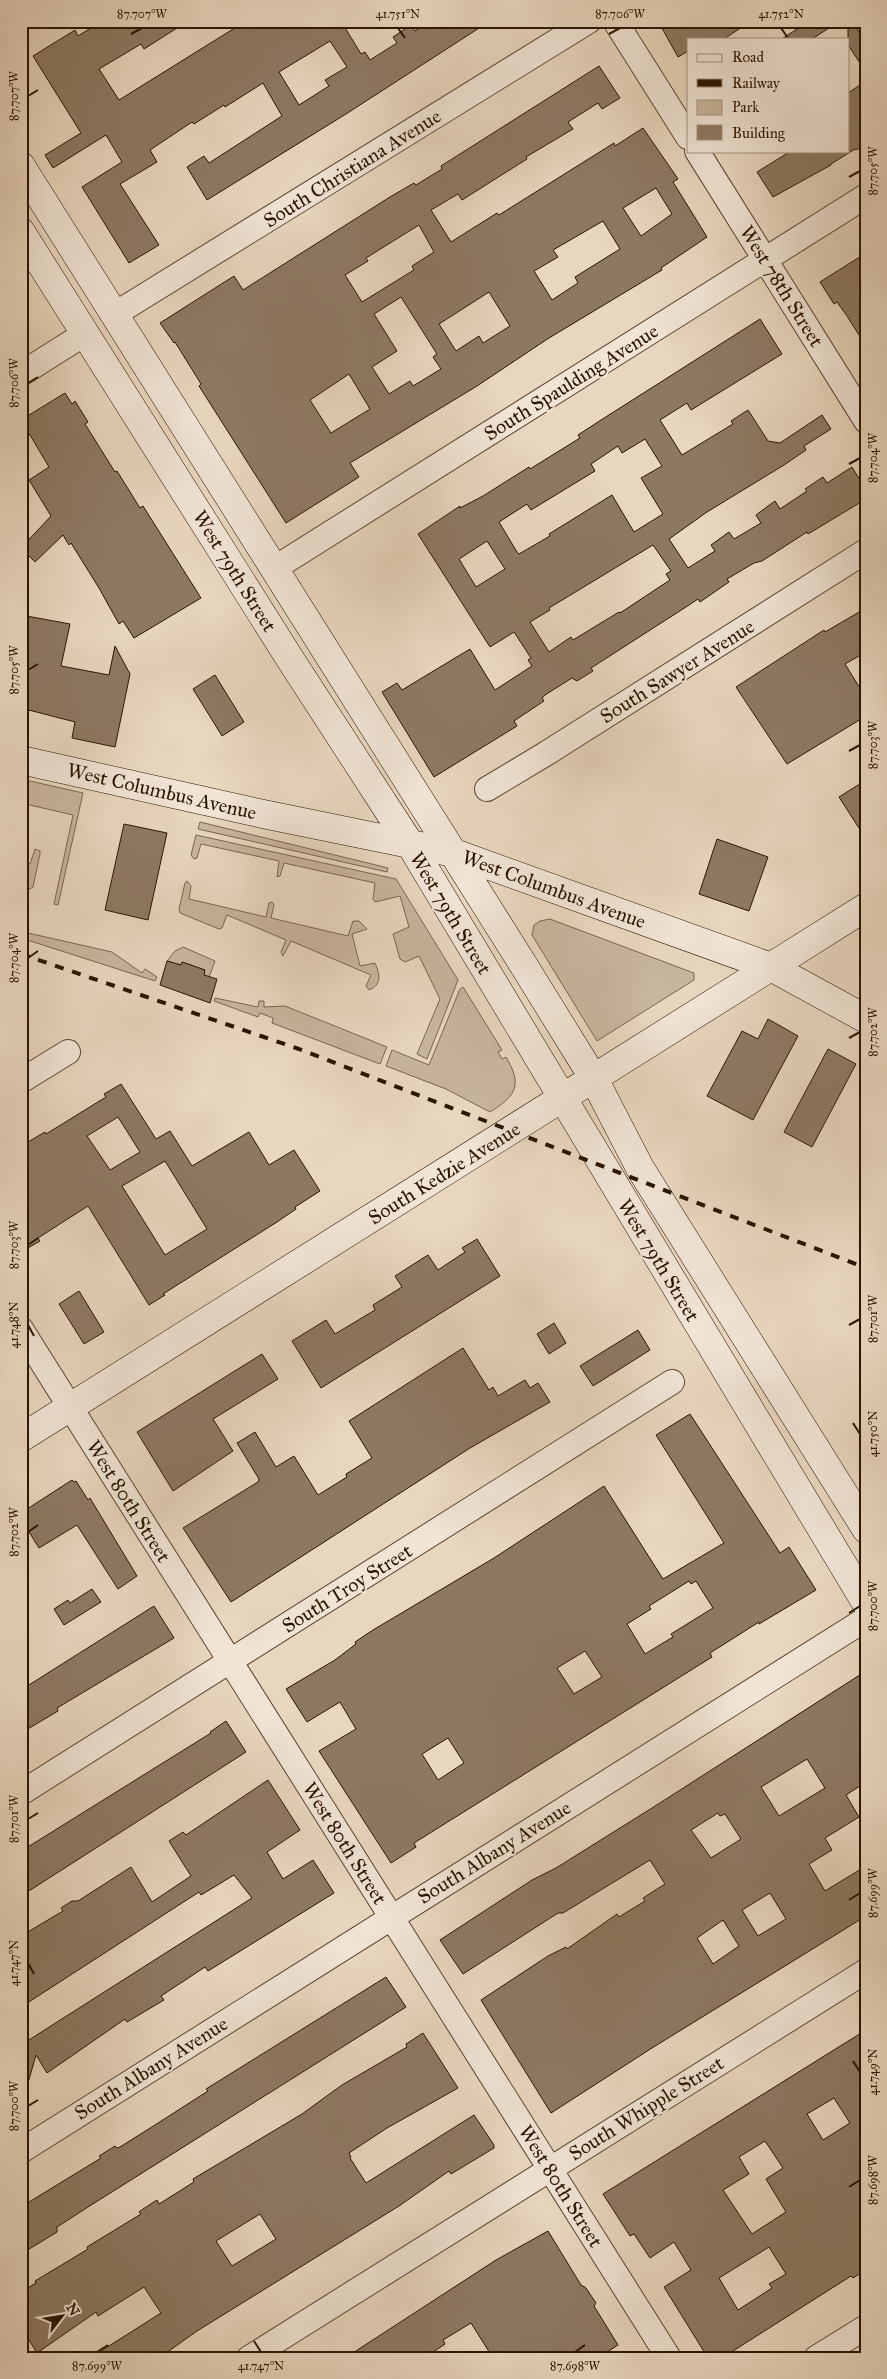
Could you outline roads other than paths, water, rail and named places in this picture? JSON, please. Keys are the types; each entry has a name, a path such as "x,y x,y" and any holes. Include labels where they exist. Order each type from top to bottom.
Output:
{"main road":[{"name":"West 79th Street","path":"21,166 594,1078 640,1168 866,1529"},
{"name":"West 79th Street","path":"21,232 292,662 410,844 866,1604"},
{"name":"West Columbus Avenue","path":"21,760 454,853 770,967 866,1019"},
{"name":"South Kedzie Avenue","path":"21,1438 866,907"}],"street":[{"name":"South Christiana Avenue","path":"115,314 589,21"},
{"path":"615,21 687,135"},
{"name":"West 78th Street","path":"698,152 866,421"},
{"name":"South Spaulding Avenue","path":"275,568 866,196"},
{"path":"21,374 86,333"},
{"name":"South Sawyer Avenue","path":"487,789 866,551"},
{"path":"21,1081 68,1052"},
{"name":"West 80th Street","path":"21,1329 669,2358"},
{"name":"South Troy Street","path":"21,1793 672,1382"},
{"name":"South Albany Avenue","path":"21,2151 866,1619"},
{"name":"South Whipple Street","path":"249,2358 866,1971"},
{"path":"816,2358 866,2327"}],"railway":[{"path":"21,954 299,1049 866,1268"}]}
